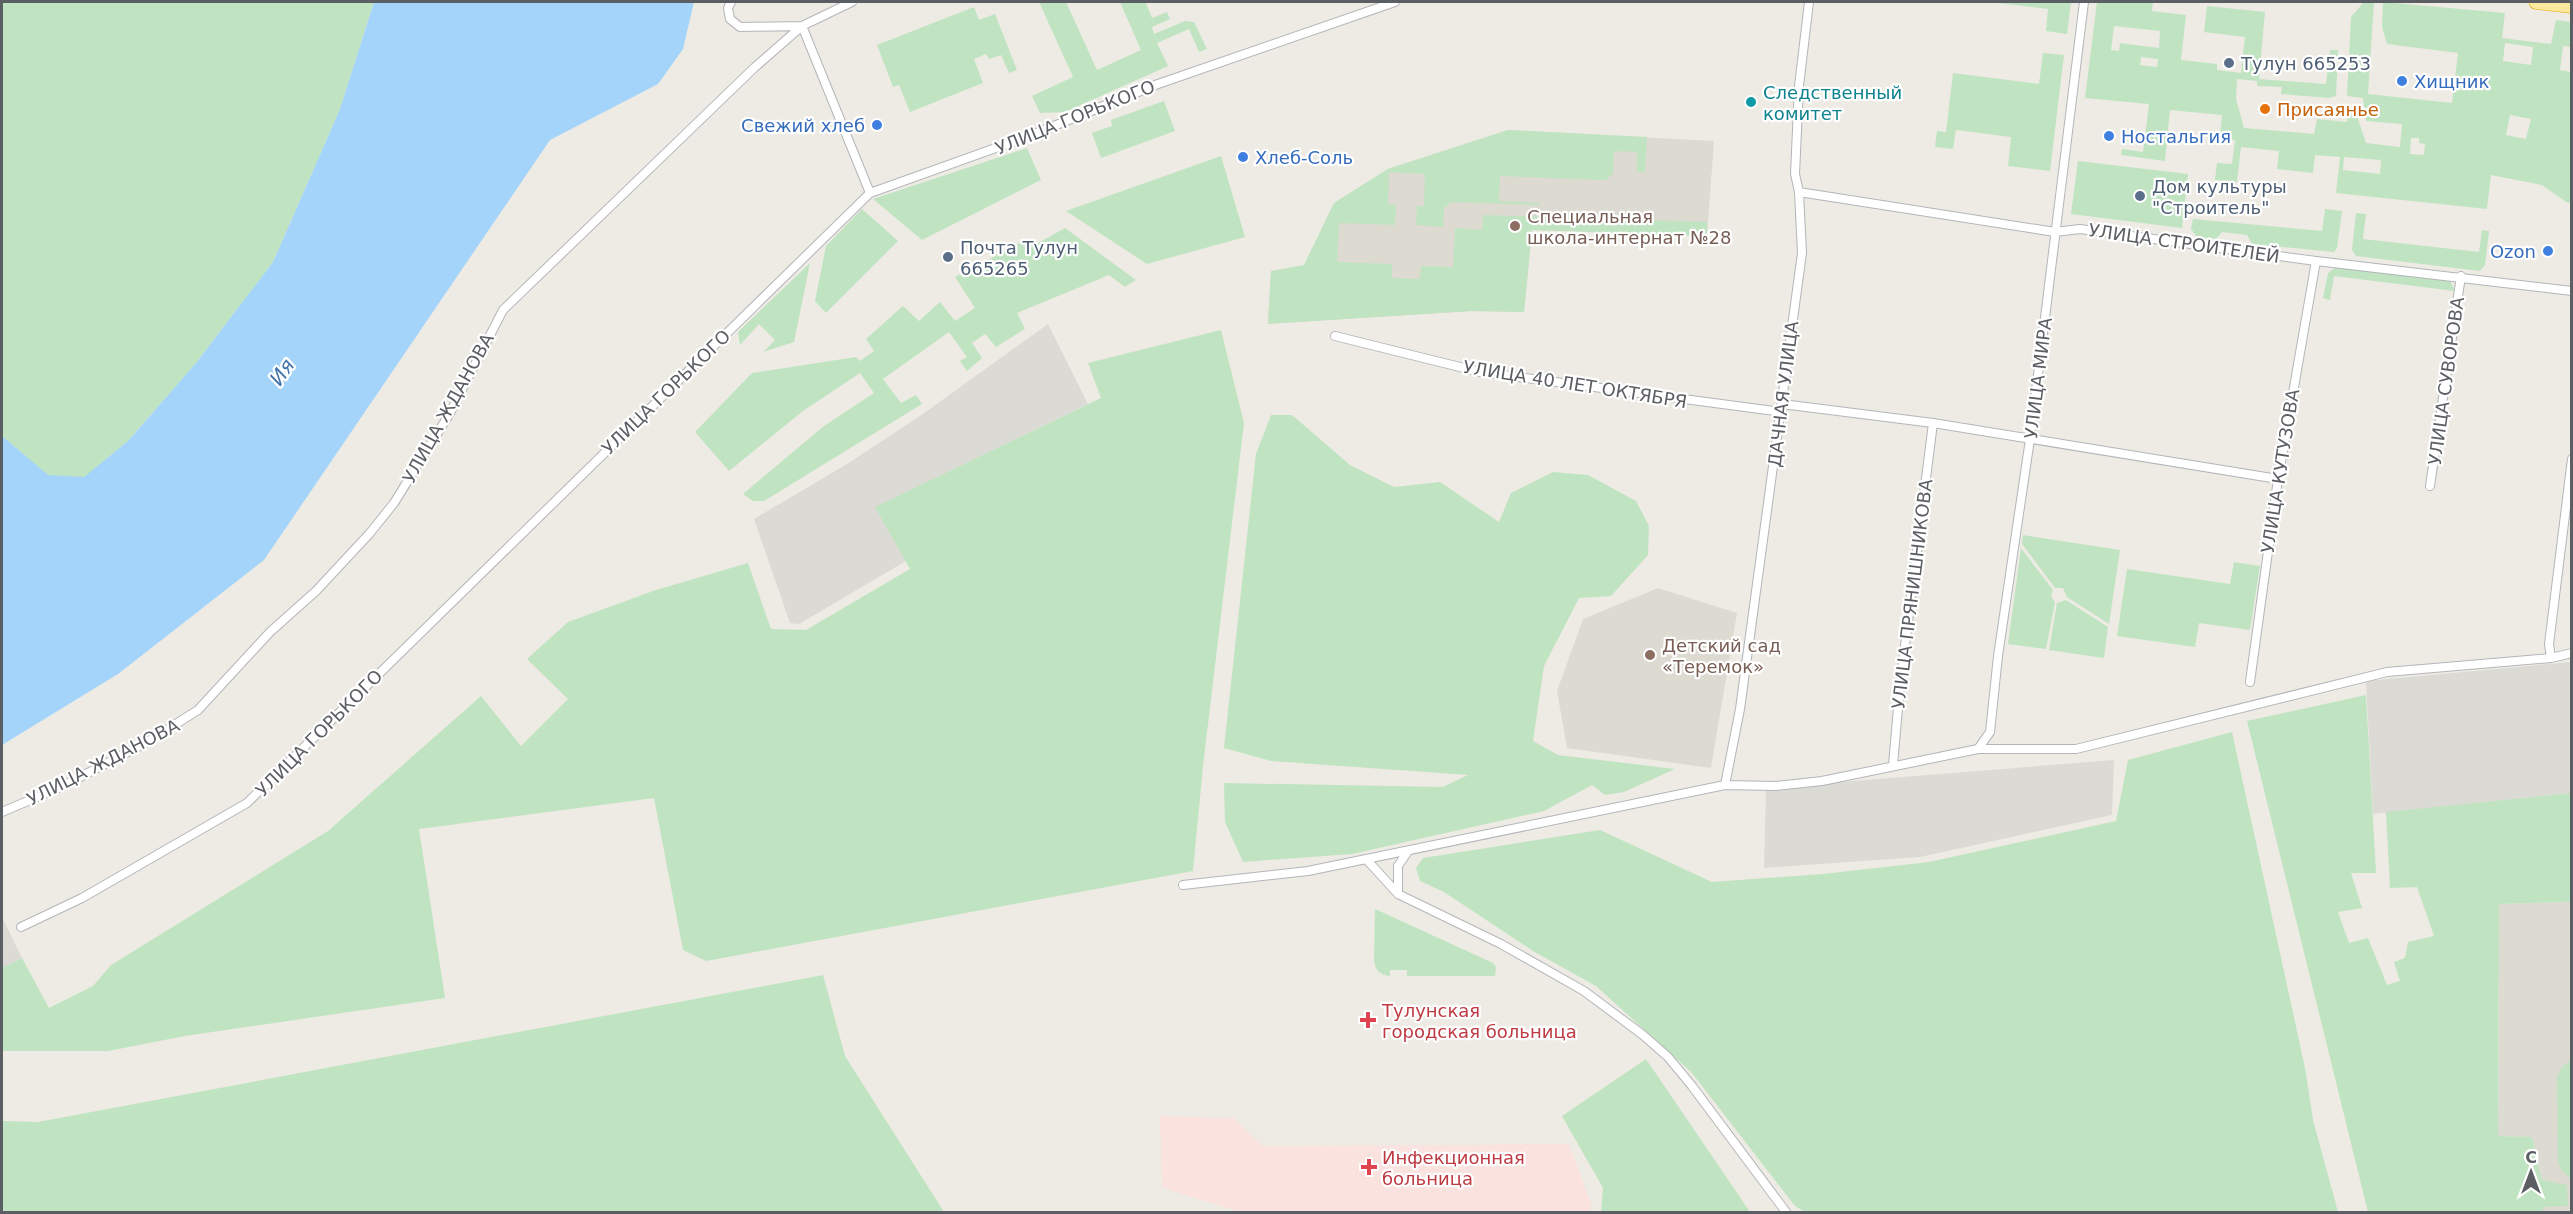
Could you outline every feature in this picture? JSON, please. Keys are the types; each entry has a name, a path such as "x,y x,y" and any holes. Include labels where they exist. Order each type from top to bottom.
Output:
{"highway":[{"path":"2536,2 2571,6"}],"street":[{"path":"731,2 728,8 730,19 740,27 802,26 870,193"},
{"name":"УЛИЦА ЖДАНОВА","path":"2,812 63,786 149,741 198,710 270,632 323,584 394,503 450,413 503,309 667,149 802,26 852,2"},
{"name":"УЛИЦА ГОРЬКОГО","path":"21,927 82,898 247,803 870,193 1029,136 1168,80 1395,2"},
{"name":"ДАЧНАЯ УЛИЦА","path":"1725,785 1740,709 1802,253 1795,174 1799,86 1809,2"},
{"name":"УЛИЦА МИРА","path":"1978,749 1989,732 2030,439 2084,2"},
{"name":"УЛИЦА СТРОИТЕЛЕЙ","path":"1798,192 2055,232 2080,229 2316,261 2461,276 2571,291"},
{"name":"УЛИЦА КУТУЗОВА","path":"2250,682 2278,479 2316,261"},
{"name":"УЛИЦА СУВОРОВА","path":"2430,486 2461,276"},
{"name":"УЛИЦА 40 ЛЕТ ОКТЯБРЯ","path":"1335,336 1480,372 1782,408 1933,423 2278,479"},
{"name":"УЛИЦА ПРЯНИШНИКОВА","path":"1893,765 1900,685 1933,423"},
{"path":"2551,658 2549,644 2571,459"},
{"path":"1183,885 1308,871 1725,785 1787,785 1822,781 1978,749 2076,749 2386,672 2551,658 2571,653"},
{"path":"1398,894 1398,866 1408,851"},
{"path":"1366,860 1398,894 1501,944 1584,991 1643,1035 1668,1057 1692,1086 1786,1212"}],"shaded area":[{"name":"Специальная школа-интернат №28","path":"1508,130 1714,141 1707,236 1532,230 1524,312 1472,311 1268,324 1271,271 1304,266 1334,203 1388,169"},
{"path":"1048,324 1088,404 876,507 906,561 799,624 790,623 754,519 847,464 920,416"},
{"name":"Детский сад «Теремок»","path":"1658,588 1737,613 1711,768 1567,748 1557,691 1583,619"},
{"path":"2571,662 2571,793 2373,814 2366,681"},
{"path":"2114,760 2112,815 1920,857 1764,868 1766,788"},
{"path":"2571,902 2571,1212 2543,1212 2542,1180 2532,1137 2498,1136 2499,904"},
{"path":"2,917 22,958 2,968"},
{"name":"Инфекционная больница","path":"1160,1116 1234,1118 1263,1146 1569,1144 1592,1206 1589,1212 1241,1212 1162,1188"}],"green space":[{"path":"2,2 374,2 340,109 273,262 196,363 128,441 84,478 48,476 2,436"},
{"path":"1039,2 1066,2 1097,70 1141,50 1120,2 1148,2 1146,3 1152,18 1167,12 1170,19 1152,27 1154,34 1185,21 1194,22 1207,49 1199,52 1189,29 1157,43 1168,66 1065,112 1040,113 1032,96 1073,77"},
{"path":"1990,2 2071,2 2067,34 2046,31 2048,9"},
{"path":"2097,2 2153,2 2152,11 2186,15 2181,60 2217,64 2217,70 2241,73 2245,37 2204,32 2207,6 2265,12 2259,79 2326,84 2330,50 2338,50 2336,96 2329,98 2281,94 2282,87 2257,86 2257,81 2237,79 2236,99 2244,128 2314,134 2317,119 2347,122 2348,109 2355,110 2366,143 2400,147 2402,124 2366,121 2363,98 2347,96 2351,17 2364,2 2374,2 2368,94 2452,103 2458,53 2387,44 2382,27 2383,2 2505,13 2502,38 2551,44 2556,20 2571,22 2571,47 2563,46 2560,70 2571,72 2571,203 2542,185 2491,175 2487,209 2336,193 2340,157 2315,155 2313,173 2277,169 2279,151 2241,147 2237,182 2215,180 2217,163 2232,164 2235,140 2220,138 2222,115 2170,110 2165,161 2121,155 2122,149 2143,152 2149,104 2085,98","holes":["2114,26 2160,31 2159,48 2120,43 2119,51 2111,50","2505,43 2533,47 2531,65 2503,61","2141,57 2158,59 2157,67 2140,65","2510,115 2531,119 2526,139 2506,135","2411,138 2419,138 2419,143 2425,144 2424,155 2410,154","2344,157 2381,160 2380,174 2343,170"]},
{"path":"974,7 979,20 995,14 1017,70 1009,73 1001,55 989,59 986,54 974,59 983,83 910,112 899,85 893,87 877,45"},
{"path":"2043,53 2064,55 2050,171 2008,166 2011,137 1956,130 1953,149 1935,147 1937,131 1946,132 1953,73 2039,84"},
{"path":"1164,101 1175,131 1101,158 1092,133 1112,126 1111,120"},
{"name":"Специальная школа-интернат №28","path":"1508,130 1647,137 1645,172 1637,172 1637,152 1614,151 1613,173 1606,180 1500,176 1499,201 1539,203 1539,205 1451,202 1444,208 1443,227 1416,225 1417,206 1424,206 1425,174 1389,172 1388,204 1396,205 1395,225 1339,223 1337,262 1392,264 1392,278 1420,279 1421,266 1453,267 1455,228 1482,230 1483,215 1707,222 1707,236 1532,230 1524,312 1472,311 1268,324 1271,271 1304,265 1334,203 1388,169"},
{"path":"1027,148 1041,180 922,240 873,199"},
{"path":"1221,156 1245,237 1147,264 1066,211"},
{"path":"2078,161 2188,174 2182,228 2071,214"},
{"path":"862,209 898,241 826,313 815,301 826,246"},
{"path":"2325,209 2342,211 2337,248 2334,252 2252,244 2247,235 2222,232 2216,239 2197,237 2191,229 2193,219 2322,231"},
{"path":"2356,213 2366,214 2363,239 2479,252 2482,230 2489,231 2485,265 2480,271 2356,256 2352,250"},
{"path":"1065,228 1136,280 1125,287 1109,275 1017,313 1025,329 996,347 985,334 972,343 982,358 967,371 960,361 967,357 949,332 883,379 901,403 916,395 922,404 764,501 753,501 743,494 824,426 874,393 860,373 803,411 729,471 695,432 752,373 856,357 860,361 874,351 866,339 903,306 919,321 940,302 955,321 975,308 955,277 1026,240 1031,247"},
{"path":"810,263 794,342 763,352 775,340 759,324 740,345 738,332"},
{"path":"2336,267 2450,281 2455,291 2334,276 2330,300 2323,298 2328,273"},
{"path":"1221,330 1244,423 1203,766 1193,871 706,961 683,950 654,798 419,829 445,998 185,1036 108,1051 2,1051 2,968 22,958 49,1008 93,986 111,965 328,831 481,696 521,746 568,699 527,659 568,622 656,590 748,563 771,629 806,630 910,569 875,507 1101,398 1088,363"},
{"path":"1271,415 1292,415 1350,465 1394,487 1440,482 1499,522 1511,493 1553,472 1588,475 1636,501 1649,526 1648,555 1611,596 1579,598 1544,666 1533,741 1558,755 1675,769 1624,792 1605,795 1592,785 1544,811 1352,854 1243,862 1225,822 1224,783 1443,787 1468,775 1271,761 1224,748 1256,454"},
{"path":"2023,535 2120,550 2109,624 2067,597 2063,588 2055,588 2022,544"},
{"path":"2021,548 2053,590 2051,596 2055,602 2046,649 2008,644"},
{"path":"2234,562 2260,566 2250,630 2199,623 2195,647 2117,636 2127,569 2230,584"},
{"path":"2066,600 2108,627 2104,658 2049,650 2057,603"},
{"path":"2366,695 2376,873 2351,873 2362,908 2338,912 2349,943 2368,938 2387,985 2400,981 2394,962 2405,958 2408,942 2434,936 2417,887 2390,888 2386,812 2571,793 2571,902 2499,904 2498,1136 2532,1137 2542,1180 2567,1185 2568,1206 2543,1207 2543,1212 2368,1212 2247,721"},
{"path":"2232,732 2305,1068 2313,1120 2338,1212 1805,1212 1795,1206 1692,1073 1596,986 1533,951 1444,892 1420,881 1416,868 1423,858 1600,830 1712,882 1823,874 1929,862 2116,821 2128,760"},
{"path":"1375,909 1493,963 1496,967 1495,976 1407,976 1407,970 1390,970 1390,976 1381,973 1374,960"},
{"path":"823,975 845,1056 944,1212 2,1212 2,1121 38,1122"},
{"path":"1646,1059 1750,1212 1601,1212 1603,1188 1562,1116"},
{"path":"2571,1060 2571,1179 2562,1171 2558,1163 2557,1077 2562,1067"}],"water":[{"name":"Ия","path":"374,2 694,2 683,49 658,84 550,140 264,560 118,674 2,745 2,436 48,475 84,477 128,441 196,363 273,262 340,109"}],"place":[{"name":"Тулун 665253","path":"2229,63"},
{"name":"Хищник","path":"2402,81"},
{"name":"Следственный комитет","path":"1751,102"},
{"name":"Присаянье","path":"2265,109"},
{"name":"Свежий хлеб","path":"877,125"},
{"name":"Ностальгия","path":"2109,136"},
{"name":"Хлеб-Соль","path":"1243,157"},
{"name":"Дом культуры \"Строитель\"","path":"2140,196"},
{"name":"Специальная школа-интернат №28","path":"1515,226"},
{"name":"Ozon","path":"2548,251"},
{"name":"Почта Тулун 665265","path":"948,257"},
{"name":"Детский сад «Теремок»","path":"1650,655"},
{"name":"Тулунская городская больница","path":"1368,1020"},
{"name":"Инфекционная больница","path":"1369,1167"}]}
